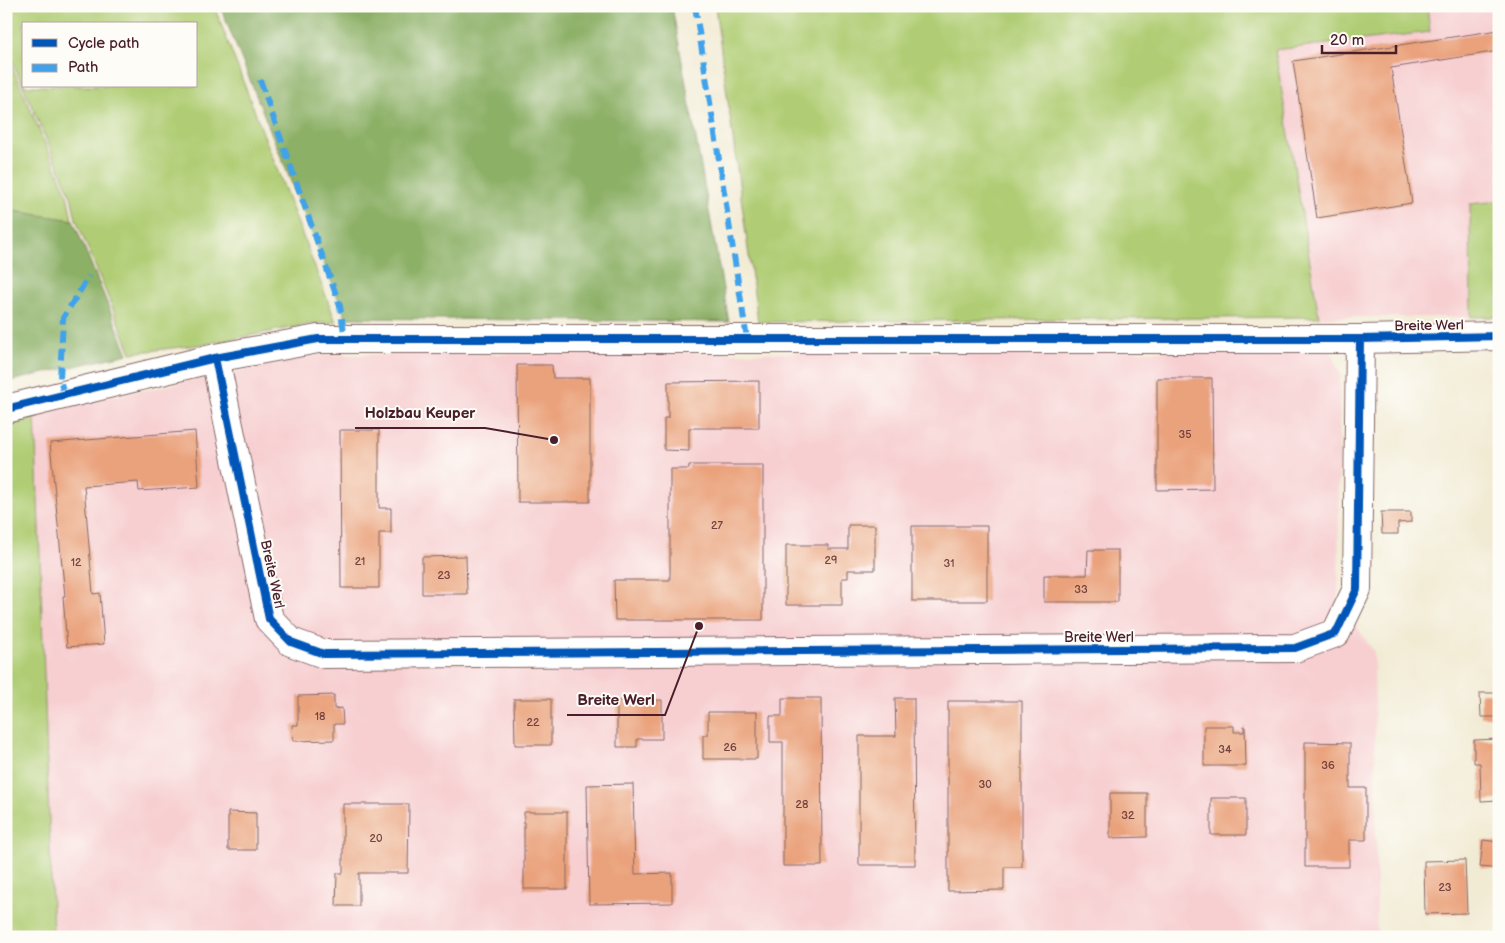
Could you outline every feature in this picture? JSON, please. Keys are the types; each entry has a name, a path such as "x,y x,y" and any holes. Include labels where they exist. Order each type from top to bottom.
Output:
{"street":[{"name":"Breite Werl","path":"6,409 215,358 318,340 1360,339 1499,336"},
{"name":"Breite Werl","path":"215,358 269,619 291,642 324,654 1296,648 1336,632 1357,590 1360,339"}],"shaded area":[{"path":"1427,6 1499,6 1499,201 1470,205 1471,317 1319,317 1275,50 1430,32"},
{"path":"1330,350 1340,374 1338,599 1374,652 1377,937 53,937 35,412 320,355"}],"green space":[{"path":"6,6 214,6 336,322 310,324 206,344 131,353 76,219 71,196 24,88 198,88 198,22 22,22 22,84 6,47"},
{"path":"220,6 672,6 729,322 346,318"},
{"path":"715,6 1427,6 1430,32 1275,50 1319,317 758,322"},
{"path":"6,53 67,194 72,220 6,210"},
{"path":"1499,201 1499,317 1471,317 1470,204"},
{"path":"6,210 73,220 128,354 6,382"},
{"path":"35,412 53,937 6,937 6,419"}],"building":[{"path":"1499,30 1499,51 1391,68 1412,203 1317,218 1293,61"},
{"path":"517,365 552,365 553,378 590,378 590,502 518,502"},
{"path":"1157,378 1212,378 1213,489 1157,490"},
{"path":"759,381 759,428 689,428 689,451 664,450 664,418 668,418 668,382"},
{"path":"340,430 379,430 379,508 391,508 391,533 379,533 379,588 341,588"},
{"path":"195,431 199,487 139,491 138,482 84,486 93,594 100,593 104,644 67,647 63,596 65,596 50,443"},
{"path":"689,465 763,465 763,620 615,620 614,580 670,580 670,469 689,469"},
{"path":"1381,512 1411,512 1411,522 1398,523 1398,534 1382,534"},
{"path":"848,525 875,525 875,570 848,570 848,578 842,578 842,605 786,605 786,545 828,545 828,549 848,549"},
{"path":"912,526 987,526 987,601 912,601"},
{"path":"1088,550 1118,550 1118,602 1044,602 1044,575 1087,575"},
{"path":"466,556 467,594 422,594 422,557"},
{"path":"1480,693 1499,693 1499,717 1481,717"},
{"path":"334,695 334,709 342,708 343,724 334,724 334,740 293,741 292,725 298,725 298,696"},
{"path":"782,698 821,698 822,866 783,866 783,742 770,742 770,716 782,716"},
{"path":"895,698 914,698 915,865 859,865 859,736 896,736"},
{"path":"514,699 551,699 551,745 515,745"},
{"path":"662,700 662,739 637,739 637,747 617,747 617,701"},
{"path":"948,701 1022,701 1022,867 1004,867 1004,890 948,891"},
{"path":"708,712 757,712 757,759 703,759 703,735 708,735"},
{"path":"1204,726 1234,726 1234,732 1244,732 1245,726 1246,766 1204,766"},
{"path":"1499,739 1499,800 1481,801 1480,763 1474,763 1474,740"},
{"path":"1305,742 1350,743 1350,788 1366,788 1366,840 1349,840 1349,867 1305,867"},
{"path":"633,784 635,874 672,873 672,903 589,904 587,785"},
{"path":"1110,793 1147,793 1147,837 1110,838"},
{"path":"1211,798 1246,798 1246,835 1211,835"},
{"path":"343,804 409,804 408,873 359,873 359,906 336,906 337,873 343,873"},
{"path":"228,812 256,813 256,850 228,850"},
{"path":"524,812 567,812 567,889 524,889"},
{"path":"1483,840 1499,842 1499,869 1480,867"},
{"path":"1465,860 1467,913 1425,914 1424,861"}],"marked path":[{"path":"695,6 747,339"},
{"path":"260,80 340,306 345,339"},
{"path":"64,395 60,379 63,318 89,276"}],"cycle path":[{"path":"6,409 215,358 318,339 1360,339 1499,336"},
{"path":"215,358 269,619 291,642 324,654 1295,648 1336,633 1357,589 1360,339"}],"place":[{"name":"Holzbau Keuper","path":"554,440"},
{"name":"Breite Werl","path":"699,626"}]}
